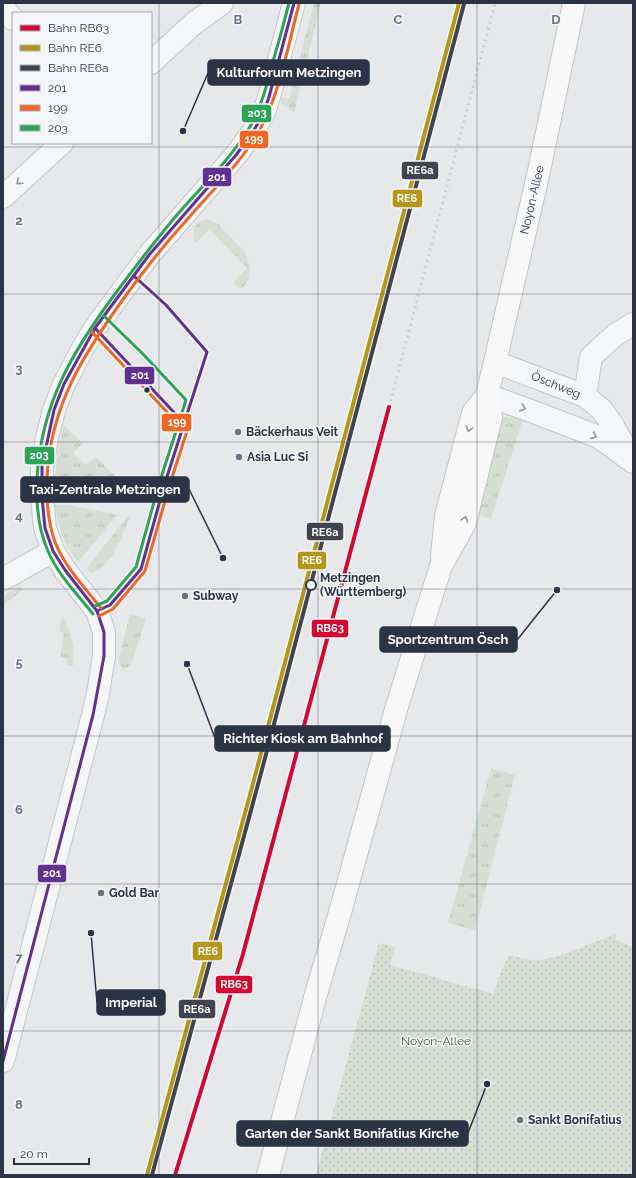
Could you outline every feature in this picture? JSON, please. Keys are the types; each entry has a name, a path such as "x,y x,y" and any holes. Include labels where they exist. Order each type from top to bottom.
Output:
{"main road":[{"name":"Noyon-Allee","path":"268,1175 316,994 397,706 441,566 446,516 473,413 486,395 495,362 539,171 574,3"}],"street":[{"path":"152,62 193,24 222,3"},
{"path":"3,1061 93,715 104,656 104,632 98,611 65,570 53,551 45,528 42,497 42,466 54,410 64,384 83,348 96,328 149,255 236,155 254,132 264,112 294,3"},
{"path":"3,8 12,18"},
{"path":"3,197 61,144"},
{"path":"585,396 591,357 615,335 633,324"},
{"name":"Öschweg","path":"495,362 585,396 601,409 612,424 633,462"},
{"name":"Öschweg","path":"486,395 599,438 633,462"},
{"path":"3,579 53,551"}],"green space":[{"path":"314,3 321,3 294,112 282,104 280,97 289,99"},
{"path":"205,219 218,224 245,252 250,267 249,279 244,287 240,289 233,282 247,268 210,230 194,244 194,228 198,223"},
{"path":"503,417 520,419 522,422 491,519 476,515"},
{"path":"63,425 83,443 73,453 86,465 96,457 118,479 129,493 124,502 91,492 75,489 56,489 57,457"},
{"path":"55,505 68,505 117,515 78,562 73,556 62,535"},
{"path":"128,516 130,517 110,558 98,570 91,573 86,569"},
{"path":"19,586 23,590 3,605 3,597"},
{"path":"130,614 146,619 131,665 124,670 120,665 119,658"},
{"path":"62,616 72,640 74,652 73,666 67,665 67,659 60,657 64,633 59,631"},
{"path":"491,768 515,775 475,930 448,923"},
{"path":"616,934 616,940 633,947 633,1175 316,1175 379,943 395,947 390,965 494,994 499,976 509,955 536,961 558,956"}],"railway":[{"path":"389,407 495,3"}],"rail line":[{"name":"RE6","path":"147,1175 255,776 459,3"},
{"name":"RE6a","path":"152,1175 260,777 464,4"},
{"name":"RB63","path":"175,1175 243,954 389,407"}],"transit line":[{"name":"203","path":"93,614 68,584 52,560 40,525 37,507 37,479 40,452 52,403 72,358 99,316 160,235 232,153 253,122 263,97 289,3"},
{"name":"201","path":"3,1061 93,715 104,656 104,632 97,611 65,570 53,551 45,528 42,497 42,466 54,410 64,384 95,328 149,255 236,155 253,132 264,112 269,97 294,3"},
{"name":"199","path":"101,608 64,560 55,542 49,518 47,502 47,477 50,451 62,404 95,340 124,298 169,240 242,157 258,133 272,104 287,54 299,4"},
{"name":"201","path":"97,611 110,605 141,569 164,486 207,352 166,305 134,276"},
{"name":"203","path":"95,606 107,601 136,567 159,484 186,400 143,354 104,316"},
{"name":"201","path":"95,328 184,423"},
{"name":"199","path":"91,331 180,426"},
{"name":"199","path":"99,616 113,609 145,571 169,487 189,425"}],"place":[{"name":"Kulturforum Metzingen","path":"183,131"},
{"name":"Bäckerhaus Veit","path":"238,432"},
{"name":"Asia Luc Si","path":"239,457"},
{"name":"Taxi-Zentrale Metzingen","path":"223,558"},
{"name":"Metzingen (Württemberg)","path":"311,585"},
{"name":"Sportzentrum Ösch","path":"557,590"},
{"name":"Subway","path":"185,596"},
{"name":"Richter Kiosk am Bahnhof","path":"187,664"},
{"name":"Gold Bar","path":"101,893"},
{"name":"Imperial","path":"91,933"},
{"name":"Garten der Sankt Bonifatius Kirche","path":"487,1084"},
{"name":"Sankt Bonifatius","path":"520,1120"}]}
